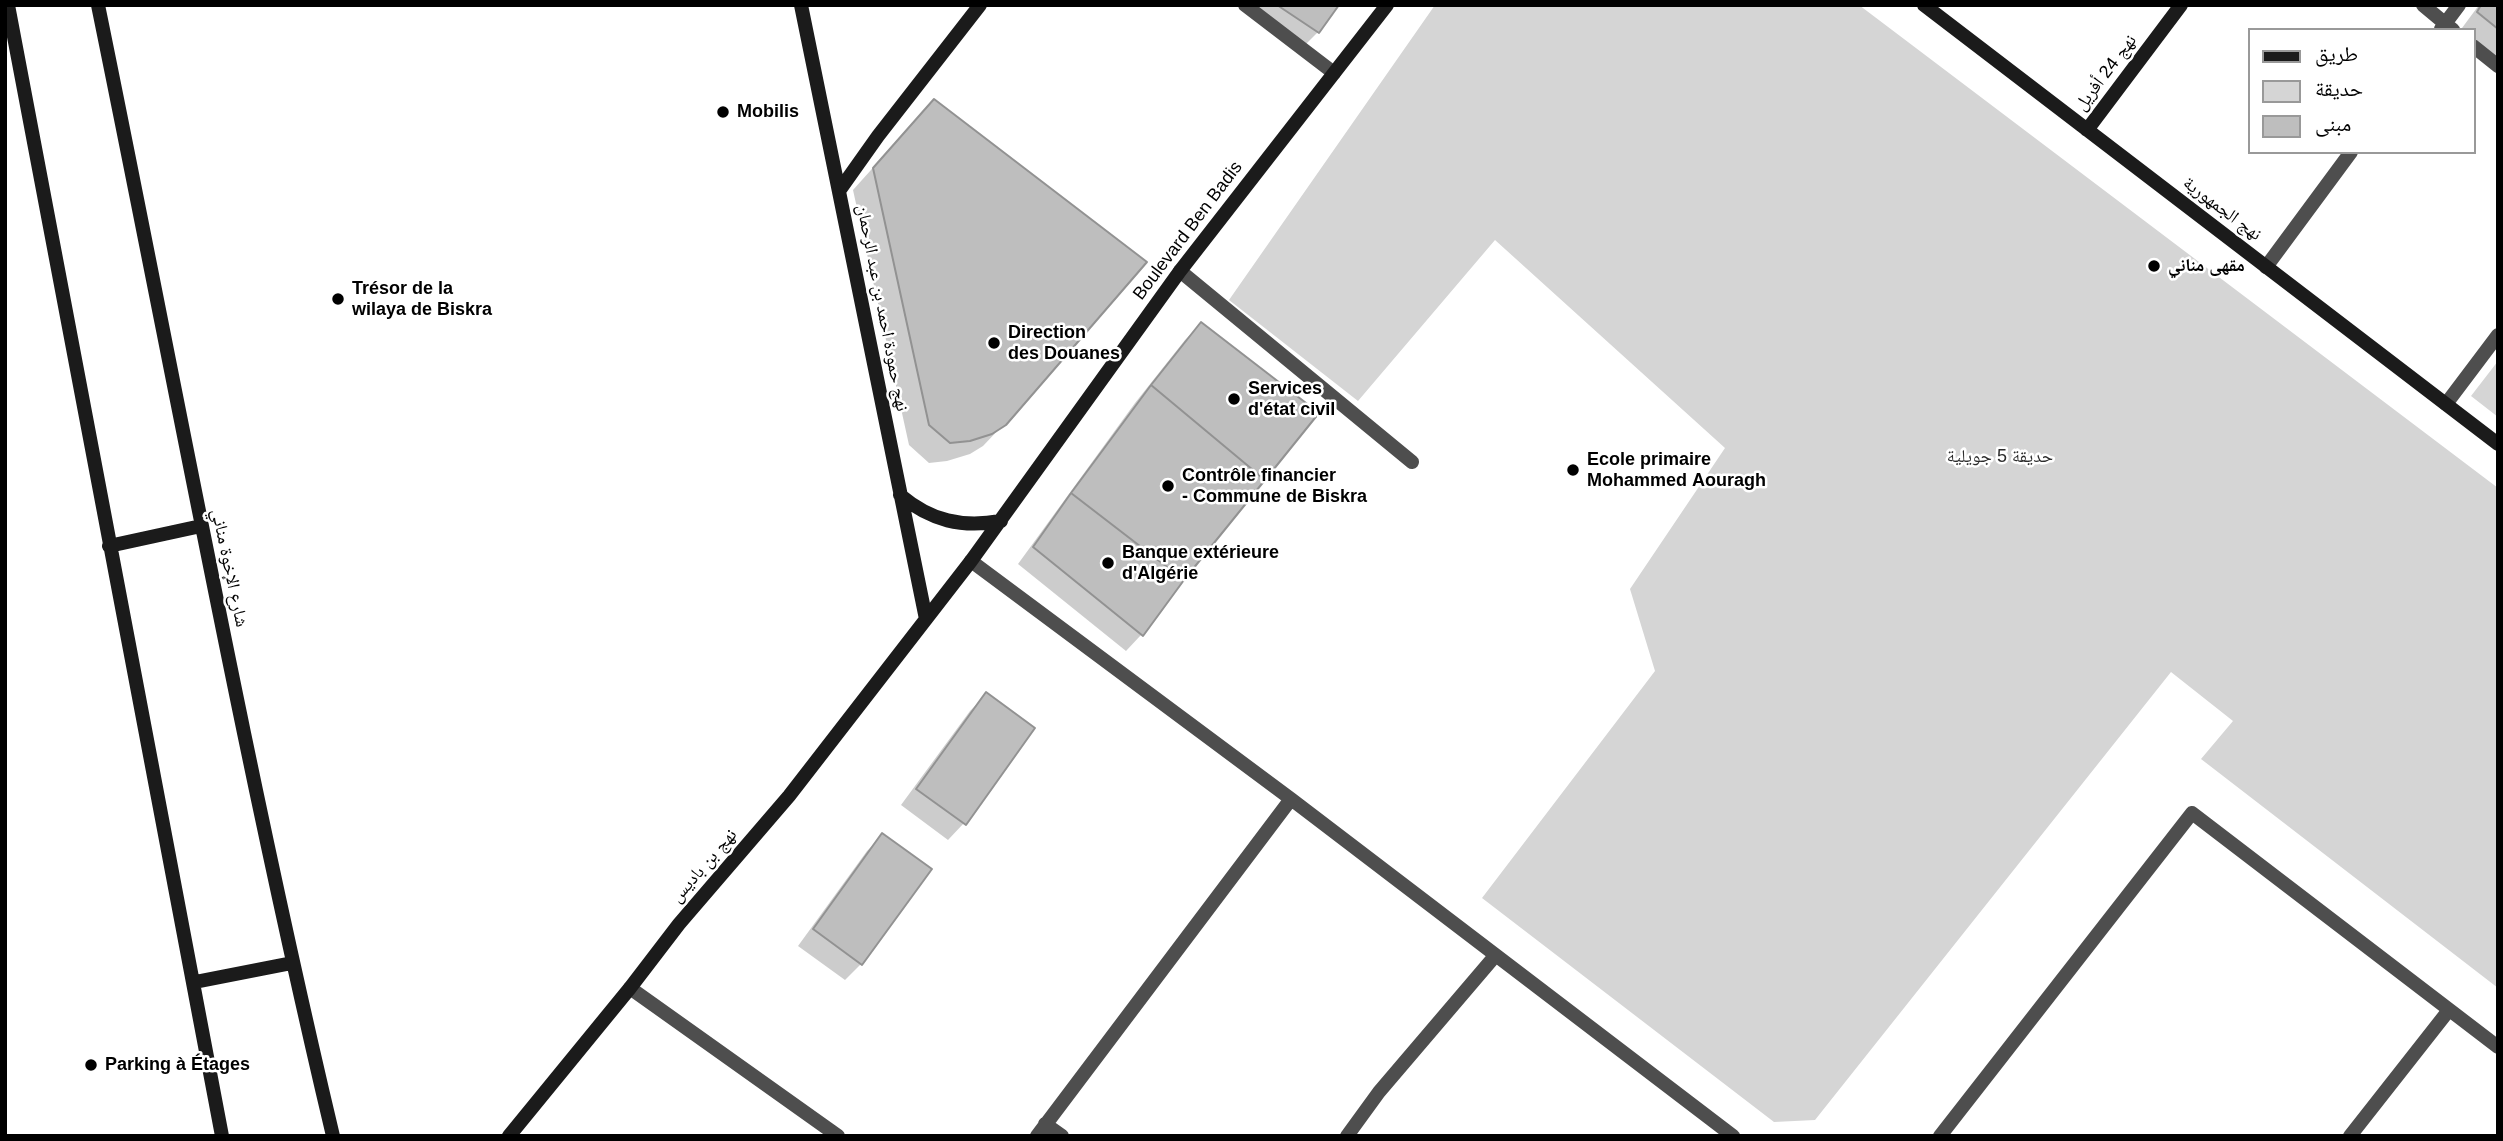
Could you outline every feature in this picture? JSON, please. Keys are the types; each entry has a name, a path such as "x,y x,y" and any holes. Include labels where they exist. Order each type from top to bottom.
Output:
{"main road":[{"path":"8,5 109,546 195,982 222,1136"},
{"name":"شارع الإخوة مناني","path":"98,5 201,526 292,962 334,1136"},
{"name":"نهج حمودة احمد بن عبد الرحمان","path":"801,5 926,619"},
{"path":"839,191 878,136 980,5"},
{"name":"Boulevard Ben Badis","path":"926,619 1001,521 1180,271 1387,5"},
{"name":"نهج الجمهورية","path":"1924,5 2498,444"},
{"name":"نهج 24 أفريل","path":"2087,130 2181,5"},
{"path":"900,495 922,511 947,522 965,524 1001,521"},
{"path":"109,546 201,526"},
{"name":"نهج بن باديس","path":"509,1136 631,988 679,924 789,796 926,619"},
{"path":"195,982 292,962"}],"street":[{"path":"1245,5 1334,73"},
{"path":"2423,5 2447,28 2459,5"},
{"path":"2475,48 2498,66"},
{"path":"2266,267 2350,154"},
{"path":"1180,271 1412,462"},
{"path":"2446,404 2498,335"},
{"path":"971,561 1291,799 1733,1136"},
{"path":"1062,1136 1041,1130 1291,799"},
{"path":"1940,1136 2192,813 2498,1047"},
{"path":"1347,1136 1379,1092 1495,956"},
{"path":"631,988 838,1136"},
{"path":"2350,1136 2449,1010"}],"green space":[{"name":"حديقة 5 جويلية","path":"1435,5 1859,5 2498,488 2498,988 2201,759 2233,721 2171,672 1815,1120 1774,1122 1482,898 1655,671 1630,589 1725,448 1495,240 1358,401 1229,300"},
{"path":"2498,361 2498,417 2471,396"}],"building":[{"path":"1277,5 1339,5 1319,33"},
{"path":"2481,5 2498,5 2498,29 2477,12"},
{"name":"Direction des Douanes","path":"934,99 1147,262 1006,425 992,434 970,441 950,443 929,425 873,168"},
{"name":"Services d'état civil","path":"1201,322 1319,413 1265,480 1151,385"},
{"name":"Contrôle financier - Commune de Biskra","path":"1151,385 1265,480 1184,580 1071,493"},
{"name":"Banque extérieure d'Algérie","path":"1071,493 1184,580 1143,636 1033,547"},
{"path":"986,692 1035,728 966,825 916,789"},
{"path":"882,833 932,869 862,965 813,929"}],"place":[{"name":"Mobilis","path":"723,112"},
{"name":"مقهى مناني","path":"2154,266"},
{"name":"Trésor de la wilaya de Biskra","path":"338,299"},
{"name":"Direction des Douanes","path":"994,343"},
{"name":"Services d'état civil","path":"1234,399"},
{"name":"Ecole primaire Mohammed Aouragh","path":"1573,470"},
{"name":"Contrôle financier - Commune de Biskra","path":"1168,486"},
{"name":"Banque extérieure d'Algérie","path":"1108,563"},
{"name":"Parking à Étages","path":"91,1065"}]}
